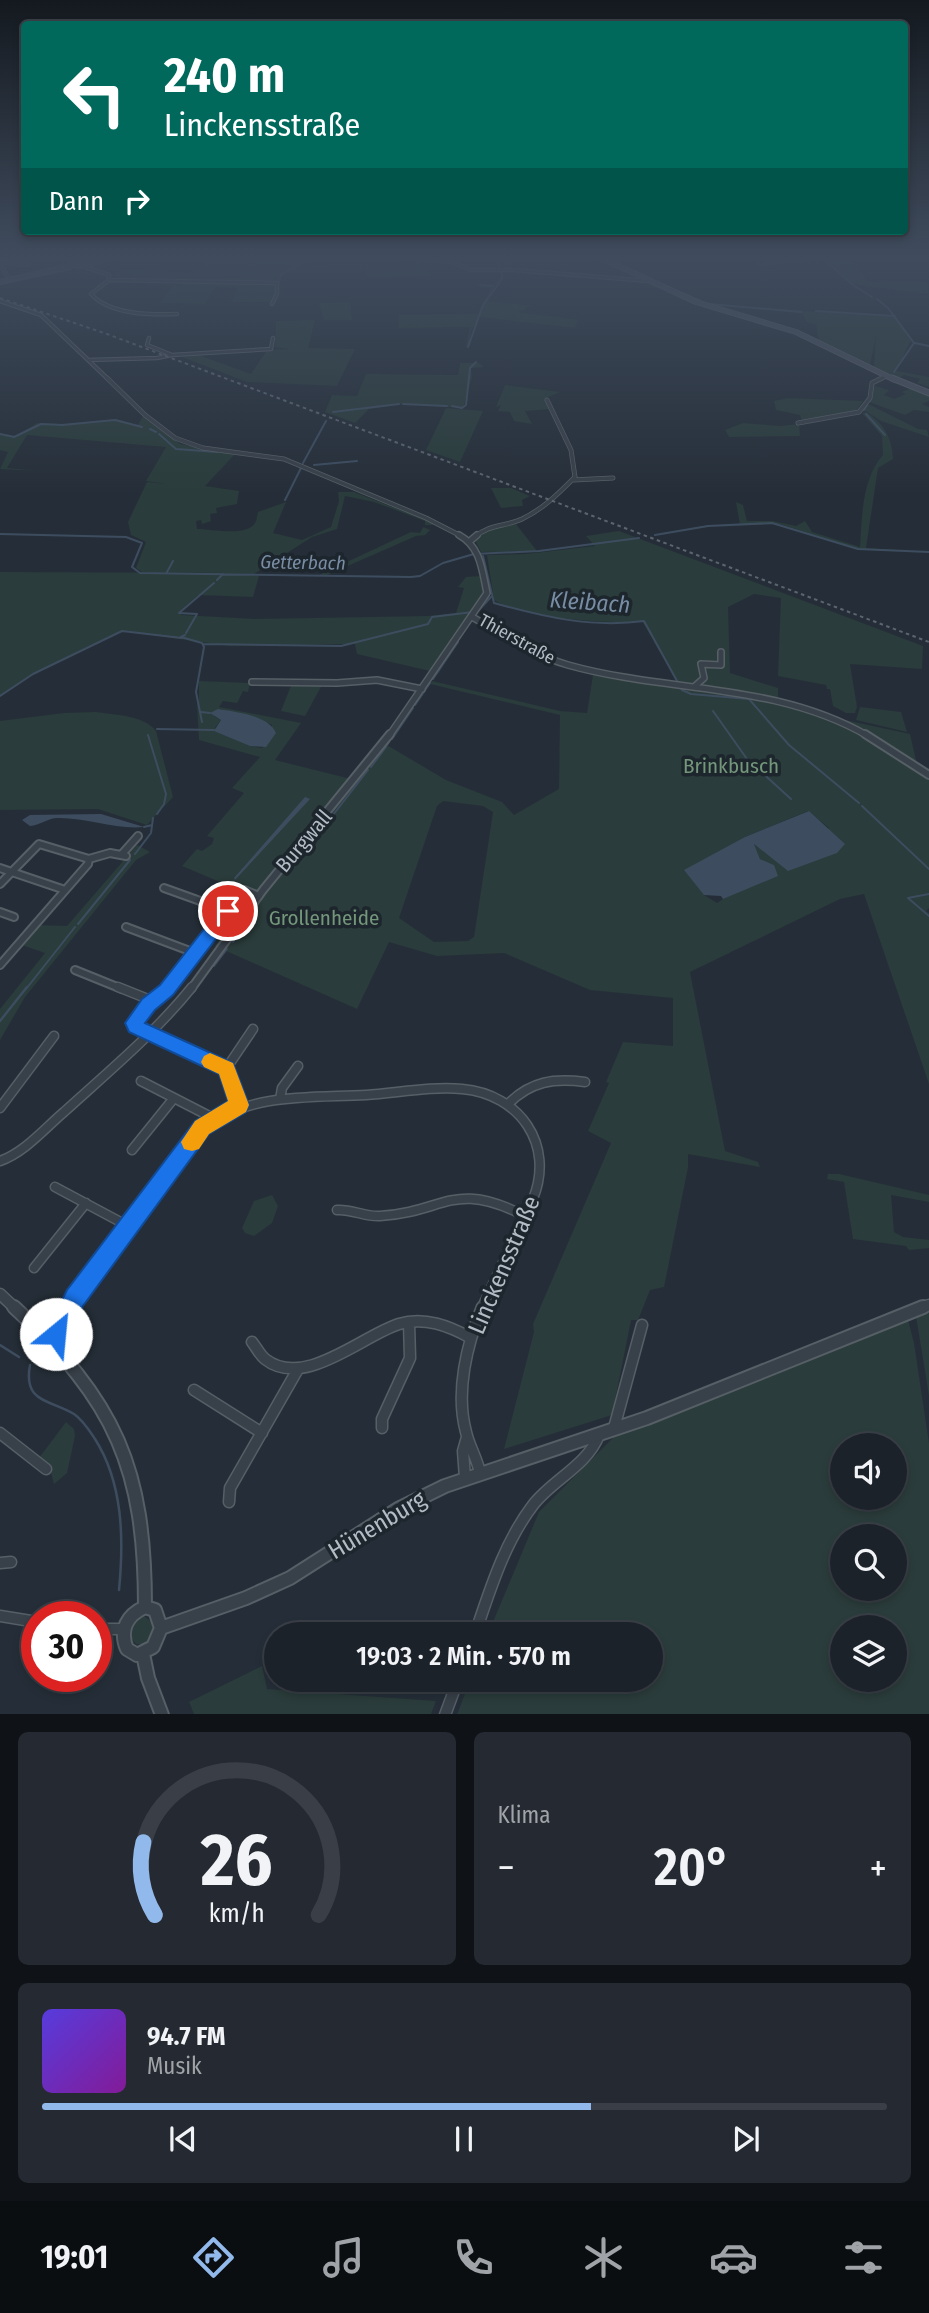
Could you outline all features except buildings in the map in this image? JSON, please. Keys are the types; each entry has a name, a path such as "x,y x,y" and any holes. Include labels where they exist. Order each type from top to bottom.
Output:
{"main road":[{"path":"802,335 929,393"}],"street":[{"name":"Thierstraße","path":"62,335 152,421 175,438 209,449 275,456 429,520 470,541 478,554 487,593 474,614 527,649 560,662 783,701 818,711 842,722 929,775"},
{"path":"149,338 148,345 172,355"},
{"path":"88,359 157,359 172,355 271,349 274,338"},
{"path":"799,423 859,412 870,398 872,383 887,376"},
{"path":"470,541 485,528 518,521 534,513 573,480 577,472 576,463 560,432 559,419 547,400"},
{"path":"305,468 312,463"},
{"path":"573,480 612,478"},
{"name":"Burgwall","path":"0,1161 14,1156 148,1033 190,989 259,896 386,741 474,614"},
{"path":"694,687 704,678 701,664 721,666 721,652"},
{"path":"252,682 337,683 377,680 422,689"},
{"path":"0,884 39,844 89,859 110,853 124,855 138,836"},
{"path":"1,961 88,864 89,859"},
{"path":"0,869 65,890"},
{"path":"164,888 228,911"},
{"path":"244,890 259,896"},
{"path":"237,899 163,994 153,1001 134,1023 135,1027 226,1069 239,1105"},
{"path":"0,912 13,917"},
{"path":"126,927 195,953"},
{"path":"75,970 153,1001"},
{"path":"226,1069 253,1029"},
{"path":"0,1108 54,1036"},
{"path":"280,1099 282,1088 298,1066"},
{"path":"508,1104 523,1088 540,1081 555,1079 585,1082"},
{"path":"141,1082 215,1119"},
{"name":"Linckensstraße","path":"51,1340 75,1298 202,1127 239,1105 280,1099 462,1089 480,1092 508,1104 530,1127 540,1155 539,1181 481,1309 471,1338 464,1384 467,1437 463,1451 465,1478"},
{"path":"132,1150 174,1098"},
{"path":"55,1187 128,1226"},
{"path":"337,1210 347,1209 376,1217 469,1197 491,1200 525,1216"},
{"path":"34,1268 86,1203"},
{"path":"0,1294 51,1340 87,1384 108,1416 128,1459 142,1527 145,1607"},
{"name":"Linckensstraße","path":"39,1329 75,1298"},
{"name":"Hünenburg","path":"161,1628 246,1598 290,1578 398,1509 465,1478 614,1430 929,1305"},
{"path":"252,1342 257,1352 268,1359 298,1369 319,1365 398,1324 409,1322 436,1321 471,1338"},
{"path":"382,1428 383,1419 410,1358 409,1322"},
{"path":"614,1430 642,1325"},
{"path":"229,1502 230,1488 298,1369"},
{"path":"194,1390 262,1433"},
{"path":"0,1433 46,1469"},
{"path":"480,1622 501,1565 526,1514 550,1486 596,1446 599,1435"},
{"name":"Linckensstraße","path":"467,1437 474,1450 480,1473"},
{"path":"145,1607 155,1610 161,1628 157,1641 143,1654 137,1655 127,1650 123,1629 132,1614 145,1607"},
{"path":"0,1616 21,1619"},
{"path":"112,1629 123,1629"},
{"path":"143,1654 148,1678 162,1714"},
{"path":"445,1714 453,1692"}],"green space":[{"path":"275,335 311,335 308,348 355,349 337,386 247,382 182,357 196,354 251,374 267,350 290,349 275,347"},
{"path":"468,335 471,335 469,347 466,347"},
{"path":"818,335 907,335 911,341 892,373 897,371 929,377 929,387 917,383 920,379 904,375 899,378 874,367 876,335 870,366 819,341"},
{"path":"460,363 479,363 484,367 471,368 472,377 463,408 402,404 369,409 355,423 325,412 332,395 357,396 366,374 458,375"},
{"path":"505,385 560,392 544,399 550,409 525,411 532,424 514,421 510,412 498,411 501,405 496,407"},
{"path":"872,385 889,390 884,395 894,399 906,394 902,392 911,388 929,394 929,401 922,404 929,407 929,412 914,410 905,415 869,402"},
{"path":"787,398 863,401 856,411 802,421 800,415 776,410 774,401"},
{"path":"868,404 918,429 927,430 929,437 881,421 864,410"},
{"path":"446,408 483,411 460,462 426,450"},
{"path":"866,412 878,421 886,432 893,459 878,468 866,548 926,552 858,549 780,524 740,525 736,502 743,505 747,521 772,521 796,526 805,521 812,532 860,547 867,486 883,455 882,436 862,413"},
{"path":"143,416 180,444 235,454 205,486 239,491 237,504 216,508 217,513 210,514 211,521 202,524 201,520 196,521 197,529 245,530 255,523 258,512 286,502 273,533 302,540 331,527 339,501 338,492 354,492 426,520 434,525 425,525 425,521 374,502 345,496 337,529 312,537 254,574 232,573 259,576 253,597 198,595 180,611 181,615 255,619 428,616 456,613 464,588 458,587 466,577 481,576 485,594 430,671 357,654 355,644 230,646 122,631 34,674 0,696 0,572 227,573 142,572 136,568 146,542 131,535 128,522 147,482 166,484 146,481 166,447 27,435 7,468 37,471 0,469 8,452 0,450 0,433 16,436 37,423 65,424 116,419 138,425"},
{"path":"743,423 780,426 799,424 800,436 729,437 725,430"},
{"path":"491,488 511,488 530,496 522,500 523,506 501,508"},
{"path":"516,524 537,551 481,552 475,540 483,530"},
{"path":"423,527 430,530 425,535 416,536 327,575 319,575 411,532 420,533"},
{"path":"619,531 923,646 922,669 850,664 857,707 855,713 846,713 833,706 830,689 827,689 826,685 778,676 781,598 754,594 728,607 730,673 778,688 778,699 678,683 642,621 609,622 544,616 494,600 487,555 526,554 595,546 586,536"},
{"path":"540,657 558,664 782,702 830,717 929,776 929,908 926,911 929,913 929,1084 864,894 840,899 690,972 725,1151 758,1162 760,1167 688,1154 688,1167 664,1287 650,1290 638,1320 631,1320 612,1415 504,1449 534,1332 533,1324 611,1143 588,1131 609,1083 606,1082 623,1042 673,1046 673,998 590,990 504,953 437,956 389,942 357,1009 215,946 253,896 182,866 197,849 202,851 212,844 214,838 207,836 244,793 232,788 260,757 199,740 199,681 250,683 248,692 243,691 237,703 223,701 219,707 301,723 275,760 351,779 380,741 446,780 502,802 514,815 559,789 560,715 430,684 432,681 560,711 587,713 593,675 538,659","holes":["218,709 243,714 272,725 271,740 262,748 250,746 215,728 221,720 214,716","443,801 483,806 493,812 474,937 468,941 434,942 399,918 437,806","808,811 829,828 783,865 754,844 760,859 774,865 717,903 704,895 745,837"]},
{"path":"292,683 323,683 305,716 281,711"},
{"path":"860,707 901,712 907,732 856,720"},
{"path":"96,712 136,719 156,731 173,797 147,825 98,809 0,810 0,721"},
{"path":"845,720 910,734 917,765"},
{"path":"137,845 150,852 136,860 25,997 0,1040 0,1009 45,953 19,944 35,925 67,926"},
{"path":"828,1174 839,1174 929,1195 929,1202 891,1195 894,1232 903,1237 929,1240 929,1248 909,1250 906,1246 853,1239 844,1182 827,1179"},
{"path":"272,1195 278,1206 272,1223 254,1236 245,1233 242,1228 254,1201"},
{"path":"929,1310 929,1396 916,1316"},
{"path":"908,1320 929,1443 929,1714 457,1714 466,1692 663,1692 663,1622 493,1622 539,1512 615,1436"},
{"path":"66,1422 74,1429 75,1436 67,1473 54,1484 50,1469 39,1458"},
{"path":"144,1616 153,1623 151,1637 144,1644 136,1644 131,1638 131,1627 137,1619"},
{"path":"262,1666 264,1692 309,1692 436,1701 431,1714 194,1714 189,1702"}],"water":[{"path":"218,709 259,718 276,733 266,747 250,746 214,731 221,720 210,713"},
{"path":"305,797 310,799 235,880 234,878"},
{"path":"809,811 845,844 837,853 788,871 754,844 760,859 774,865 778,876 723,899 721,896 704,895 684,870 745,837"},
{"path":"101,814 144,827 123,827 56,818 30,826 22,820 30,815"}],"waterway":[{"path":"468,347 472,335"},
{"path":"894,372 914,343 908,335"},
{"path":"915,343 929,346"},
{"path":"452,406 462,408 466,405 470,368 476,362"},
{"path":"870,401 873,386"},
{"path":"333,412 399,404"},
{"path":"403,404 447,406"},
{"path":"864,410 867,405"},
{"path":"866,414 885,435"},
{"path":"0,434 14,437 41,424 62,425 115,420 142,427"},
{"path":"303,463 326,421"},
{"path":"150,429 156,432"},
{"path":"159,434 176,449 217,452"},
{"path":"314,465 357,461"},
{"path":"285,500 301,468"},
{"name":"Getterbach","path":"655,535 708,526 772,523 858,549 929,552"},
{"name":"Getterbach","path":"0,534 126,537 142,543 132,567 140,573 223,574"},
{"name":"Getterbach","path":"223,574 411,577 420,576 443,563 474,554 539,551 639,538"},
{"name":"Kleibach","path":"483,556 494,603 568,620 606,623 644,621 682,690 691,694 749,699 789,745 859,803"},
{"path":"167,572 173,561"},
{"name":"Getterbach","path":"217,580 223,574"},
{"path":"186,633 197,614 179,613 214,583"},
{"path":"478,611 491,597"},
{"path":"203,644 341,646 428,624 432,617 473,612"},
{"path":"0,696 33,674 122,631 182,638"},
{"path":"185,635 181,637 202,643 204,647 196,692 202,722"},
{"path":"433,679 458,642"},
{"path":"415,705 430,683"},
{"path":"392,739 413,708"},
{"path":"713,711 747,759 791,799"},
{"path":"201,712 210,713"},
{"path":"157,729 214,730"},
{"path":"148,735 166,794 164,804 157,814"},
{"path":"371,767 386,747"},
{"path":"270,886 319,833 368,770"},
{"name":"Kleibach","path":"862,806 929,869"},
{"path":"135,854 151,833 153,818"},
{"path":"144,827 152,825"},
{"path":"78,924 130,860"},
{"name":"Kleibach","path":"929,894 908,898 929,916"},
{"path":"174,989 239,907"},
{"path":"233,942 252,910"},
{"path":"26,989 75,927"},
{"path":"214,966 227,949"},
{"path":"0,1021 27,987"},
{"path":"142,1022 176,987"},
{"path":"0,1345 19,1357"},
{"path":"30,1365 30,1387 34,1393 77,1416 104,1456 111,1474 119,1512 119,1590"}],"railway":[{"path":"110,335 929,642"}],"slow traffic":[{"path":"192,1142 202,1127 239,1105 226,1069 210,1062"}],"route":[{"path":"56,1334 75,1298 202,1127 239,1105 226,1069 135,1027 134,1023 148,1004 166,990 228,911"}],"park label":[{"name":"Brinkbusch","path":"731,766"},
{"name":"Grollenheide","path":"324,918"}]}
